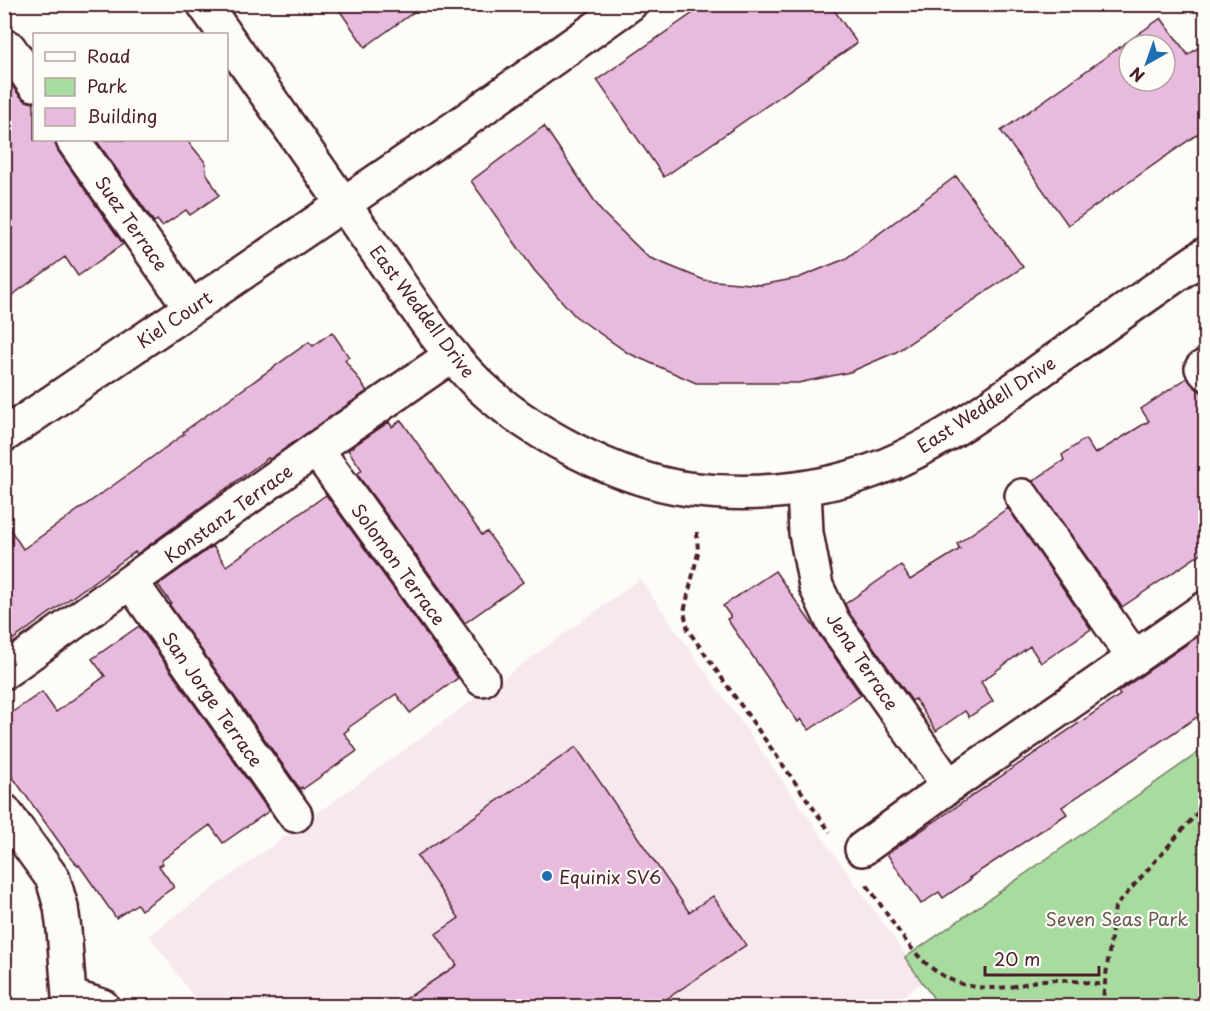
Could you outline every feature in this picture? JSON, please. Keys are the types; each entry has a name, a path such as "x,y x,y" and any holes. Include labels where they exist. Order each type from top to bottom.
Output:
{"street":[{"name":"East Weddell Drive","path":"204,4 225,33"},
{"name":"Kiel Court","path":"6,432 343,204 630,4"},
{"name":"East Weddell Drive","path":"228,38 343,204 452,355 478,383 519,418 576,452 626,473 686,489 745,492 804,488 843,480 895,461 940,439 1002,398 1206,254"},
{"path":"9,48 33,83"},
{"name":"Suez Terrace","path":"74,141 191,308"},
{"name":"Konstanz Terrace","path":"4,672 316,449 452,355"},
{"name":"Solomon Terrace","path":"316,449 482,679"},
{"name":"Jena Terrace","path":"804,488 806,533 816,586 833,622 949,786"},
{"path":"1022,496 1134,658"},
{"name":"San Jorge Terrace","path":"130,582 295,815"},
{"path":"862,849 1206,608"},
{"path":"4,811 53,879 61,907 64,930 57,1001 102,1006"}],"path":[{"path":"1102,1006 1115,907 1206,803"}],"shaded area":[{"path":"640,579 907,957 905,959 922,983 889,1006 200,1006 149,935"}],"green space":[{"name":"Seven Seas Park","path":"1205,748 1205,1006 939,1006 905,958"}],"building":[{"path":"335,4 425,4 365,47"},
{"path":"706,4 830,4 857,43 664,177 597,80"},
{"path":"1161,18 1172,33 1140,33"},
{"path":"1177,40 1188,55 1206,42 1206,128 1068,225 1001,131 1117,49 1117,93 1177,93"},
{"path":"4,74 19,95 26,101 33,103 33,141 55,141 58,151 123,244 78,276 65,257 4,301"},
{"path":"544,126 602,212 648,257 704,280 761,285 798,278 845,259 956,176 1023,267 896,352 850,372 798,383 696,383 628,353 575,316 534,270 471,181"},
{"path":"97,141 188,141 205,162 206,172 219,195 190,215 186,210 162,226 157,220 154,222"},
{"path":"332,332 349,357 345,360 367,391 270,459 268,458 137,554 135,552 4,646 4,520 23,549 309,342 313,346"},
{"path":"1187,378 1206,397 1206,550 1122,607 1033,481 1064,460 1062,455 1085,439 1095,454 1149,421 1141,409"},
{"path":"401,420 482,535 487,532 523,582 465,623 357,474 362,470 348,450 389,422 392,427"},
{"path":"326,495 458,678 410,713 396,694 344,733 357,751 300,789 169,604 171,603 158,585 213,546 226,566"},
{"path":"1008,508 1091,629 1041,663 1030,646 981,682 993,701 969,717 965,711 936,731 915,699 912,701 849,613 845,604 901,565 910,580 960,549 957,544"},
{"path":"775,571 861,695 809,730 801,719 798,722 727,619 731,617 723,606"},
{"path":"139,626 269,811 223,843 210,825 161,861 163,864 159,866 174,887 141,910 137,904 116,918 4,765 4,718 42,692 56,712 105,676 92,659"},
{"path":"1206,631 1206,711 1062,807 1067,814 969,878 971,879 943,898 939,892 921,904 887,854 1120,695 1118,692"},
{"name":"Equinix SV6","path":"576,747 689,912 713,896 746,945 656,1006 395,1006 457,965 436,934 459,918 417,856"}],"place":[{"name":"Equinix SV6","path":"547,876"}]}
